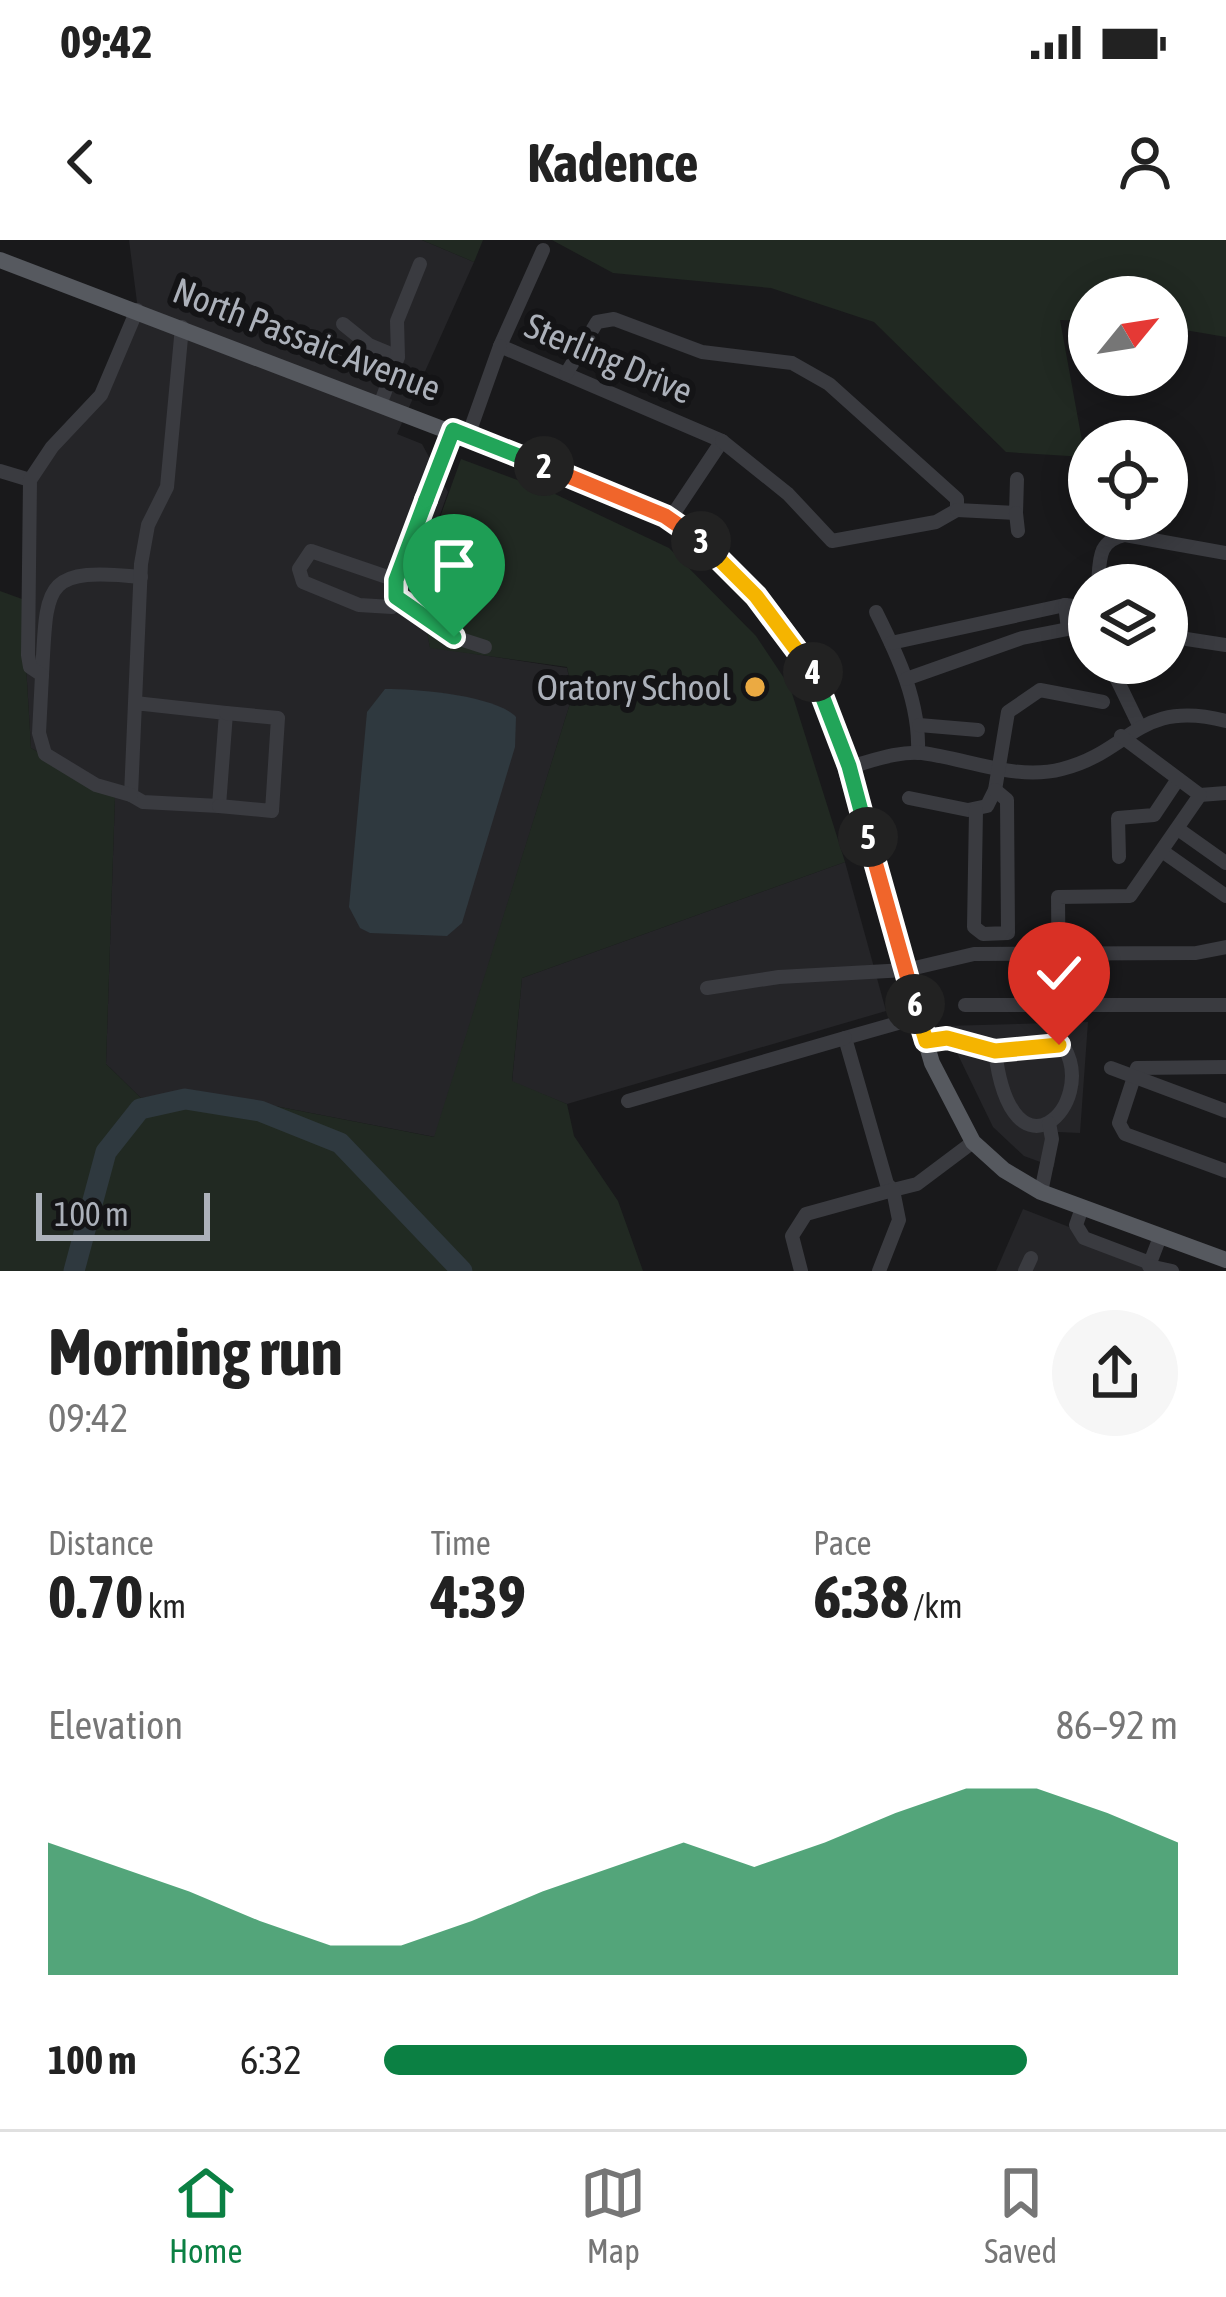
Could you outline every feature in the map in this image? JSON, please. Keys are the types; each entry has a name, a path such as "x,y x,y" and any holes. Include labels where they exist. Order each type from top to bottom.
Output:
{"main road":[{"name":"North Passaic Avenue","path":"0,260 460,433 670,519 704,544 790,637 823,692 849,766 926,1041 944,1092 973,1142 1004,1170 1041,1192 1226,1260"}],"street":[{"name":"Sterling Drive","path":"543,250 500,346 722,441 788,494 832,541 953,514"},
{"path":"381,402 398,357 397,321 420,264"},
{"path":"42,675 30,667 28,655 30,486 52,447 101,395 137,310"},
{"path":"566,374 597,322 614,319 703,352 792,362 829,384 957,499 953,514 1016,513"},
{"path":"343,324 369,345 398,357"},
{"path":"131,795 141,577 148,525 167,487 182,327"},
{"path":"396,580 311,551 299,569 303,582 359,605 384,609 396,597 396,580 500,346"},
{"name":"Sterling Drive","path":"670,519 722,441"},
{"path":"0,471 30,486"},
{"path":"1017,479 1018,531"},
{"path":"1100,564 1102,548 1110,538 1125,535 1226,554"},
{"path":"135,703 278,718 272,811 143,802 96,785 45,754 39,733 46,609 56,588 83,571 141,577"},
{"path":"396,597 454,637 485,647"},
{"path":"906,679 1022,638 1068,629 1065,605"},
{"path":"891,643 1068,605"},
{"path":"876,612 906,679 919,725 918,753"},
{"path":"1188,639 1226,645"},
{"path":"1119,684 1139,725"},
{"path":"909,798 976,810 987,806 995,790 995,767 1008,712 1040,691 1103,702"},
{"path":"219,806 226,713"},
{"path":"849,766 918,753 1027,773 1065,769 1139,725 1171,715 1226,721"},
{"path":"919,725 978,730"},
{"path":"1120,736 1200,795 1226,793"},
{"path":"1119,857 1118,818 1154,815 1178,779"},
{"path":"976,810 974,927 982,934 1008,933 1007,800 995,790"},
{"path":"1059,1003 1058,897 1130,896 1200,795"},
{"path":"1178,829 1226,863"},
{"path":"1162,850 1226,896"},
{"path":"995,934 995,953"},
{"path":"706,988 779,977 906,970 995,953 1196,953 1226,947"},
{"path":"965,1004 1226,1005"},
{"path":"628,1101 919,1017"},
{"path":"845,1038 899,1220 879,1271"},
{"path":"926,1041 947,1038 995,1051 1059,1045 1068,1053 1072,1092 1064,1110 1048,1123 1029,1125 1010,1114 1000,1091 995,1051"},
{"path":"1226,1066 1137,1068 1120,1128 1226,1171"},
{"path":"1111,1067 1226,1112"},
{"path":"1041,1192 1052,1139 1048,1123"},
{"path":"801,1271 792,1236 806,1214 917,1184 973,1142"},
{"path":"1082,1208 1076,1225 1084,1238 1149,1267 1172,1271"},
{"path":"1149,1267 1160,1237"}],"shaded area":[{"path":"129,240 422,240 474,262 397,434 422,444 448,492 417,581 430,647 567,668 573,694 435,1137 192,1090 141,1098 106,1064 115,797 31,748 22,599 31,478 112,383 138,310"},
{"path":"422,240 483,240 474,262"},
{"path":"552,240 1226,240 1226,337 1188,331 1188,276 1068,276 1068,320 1060,320 1068,396 1074,396 1078,420 1068,420 1068,456 1006,452 874,322 771,288 613,273"},
{"path":"461,459 555,494 669,548 756,636 790,687 845,862 522,978 512,1081 567,1104 574,1136 618,1201 643,1271 0,1271 0,591 22,599 31,748 115,797 106,1064 141,1098 192,1090 434,1137 573,694 567,667 430,648 417,581"},
{"path":"385,689 473,698 516,717 515,747 462,923 447,936 370,933 360,928 349,907 367,712"},
{"path":"845,862 886,1011 567,1104 512,1082 522,978"},
{"path":"1088,1022 1080,1133 1058,1132 1054,1167 1024,1156 993,1127 944,1026"},
{"path":"1023,1209 1182,1271 996,1271"}],"waterway":[{"path":"74,1271 106,1152 140,1109 185,1099 260,1111 340,1143 462,1271"}],"place":[{"name":"Oratory School","path":"755,687"}],"route":[{"path":"454,637 426,613 396,597 396,580 453,430 636,503 685,529 756,596 816,677 849,766 926,1041 947,1038 995,1051 1059,1045"}]}
